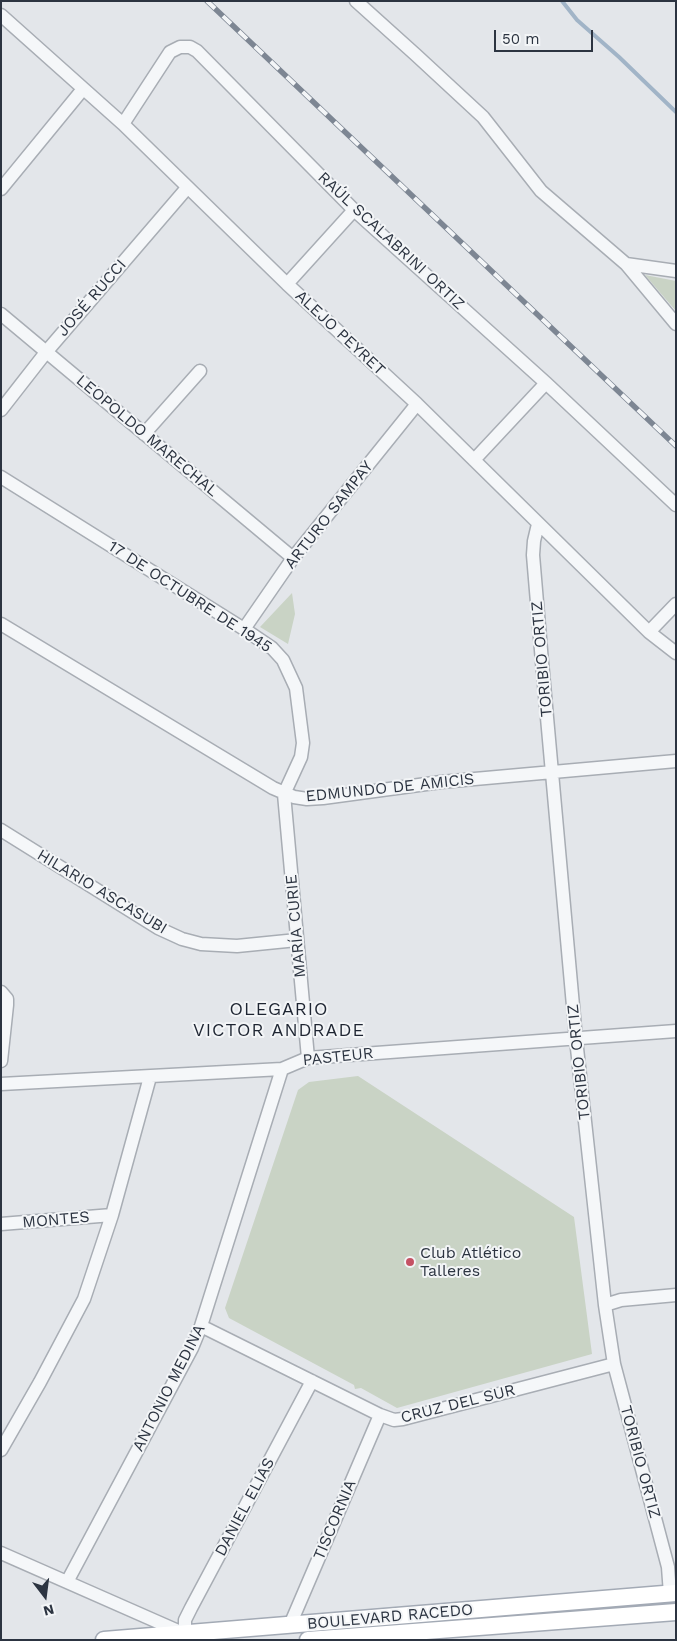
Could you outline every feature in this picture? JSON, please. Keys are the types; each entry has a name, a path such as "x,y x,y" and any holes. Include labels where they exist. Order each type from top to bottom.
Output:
{"main road":[{"name":"BOULEVARD RACEDO","path":"104,1640 190,1637 290,1625 673,1594"},
{"name":"BOULEVARD RACEDO","path":"308,1640 676,1612"}],"street":[{"path":"356,1 483,117 542,191 626,264 676,324"},
{"name":"ALEJO PEYRET","path":"1,15 123,124 287,284 417,404 649,632 676,653"},
{"name":"RAÚL SCALABRINI ORTIZ","path":"123,124 170,52 180,47 190,47 197,51 354,210 546,383 676,504"},
{"path":"1,189 84,90"},
{"name":"JOSÉ RUCCI","path":"1,410 46,351 187,188"},
{"path":"287,284 354,210"},
{"path":"626,264 676,270"},
{"name":"LEOPOLDO MARECHAL","path":"1,314 293,558"},
{"path":"144,434 200,371"},
{"path":"474,460 546,383"},
{"name":"ARTURO SAMPAY","path":"244,629 293,558 417,404"},
{"name":"17 DE OCTUBRE DE 1945","path":"1,476 244,629 272,648 283,660 296,688 303,744 301,756 284,794"},
{"name":"TORIBIO ORTIZ","path":"538,524 533,555 576,1039 605,1305 614,1364 668,1567 673,1594"},
{"path":"649,632 676,604"},
{"name":"EDMUNDO DE AMICIS","path":"1,624 284,794 307,799 441,782 676,761"},
{"name":"MARÍA CURIE","path":"284,794 308,1058"},
{"name":"HILARIO ASCASUBI","path":"1,830 158,928 182,939 201,944 230,946 297,940"},
{"path":"1,992 7,999 1,1061"},
{"name":"PASTEUR","path":"1,1084 282,1069 308,1058 676,1031"},
{"name":"ANTONIO MEDINA","path":"67,1582 192,1348 201,1326 282,1069"},
{"path":"1,1450 84,1299 112,1215 150,1077"},
{"name":"MONTES","path":"1,1224 112,1215"},
{"path":"605,1305 621,1300 676,1295"},
{"name":"CRUZ DEL SUR","path":"201,1326 380,1415 394,1420 614,1364"},
{"name":"DANIEL ELIAS","path":"190,1637 185,1620 312,1381"},
{"name":"TISCORNIA","path":"290,1625 380,1415"},
{"path":"1,1553 190,1637"}],"green space":[{"path":"645,275 676,281 676,311"},
{"path":"292,593 295,614 288,644 260,627"},
{"name":"Club Atlético Talleres","path":"358,1076 574,1217 592,1354 397,1408 361,1388 355,1389 354,1385 229,1318 225,1308 298,1090 309,1082"}],"waterway":[{"path":"562,1 577,20 676,112"}],"railway":[{"path":"207,1 676,446"}],"place":[{"name":"Club Atlético Talleres","path":"410,1262"}],"district":[{"name":"OLEGARIO VICTOR ANDRADE","path":"279,1020"}]}
